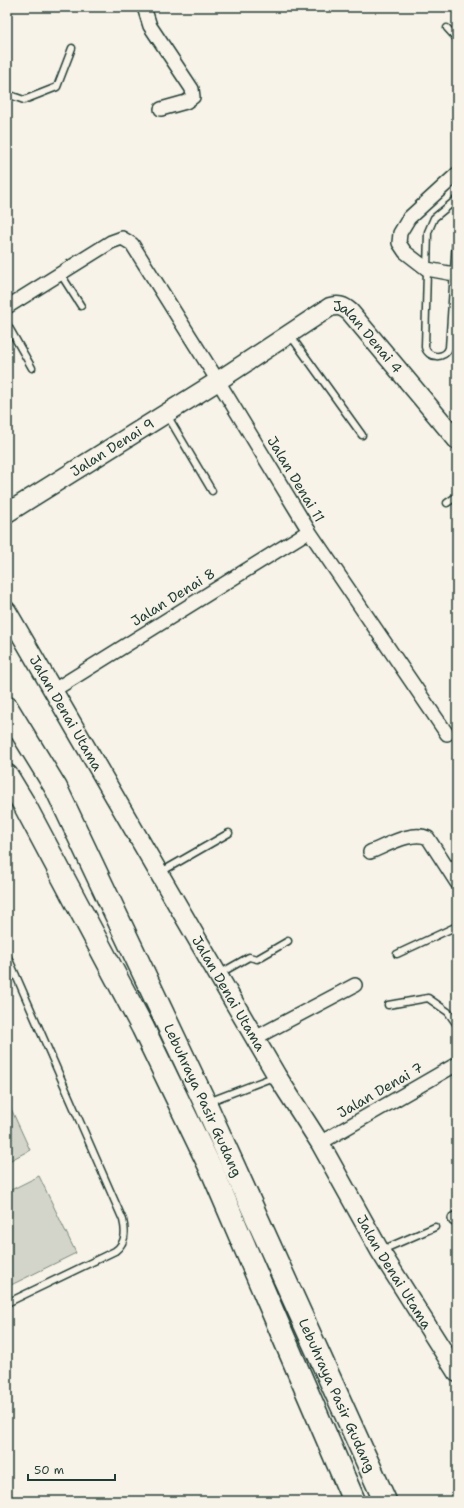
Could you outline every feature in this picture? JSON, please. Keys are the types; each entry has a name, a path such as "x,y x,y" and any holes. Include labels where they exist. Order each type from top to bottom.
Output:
{"highway":[{"name":"Lebuhraya Pasir Gudang","path":"7,708 56,788 206,1103 385,1501"},
{"name":"Lebuhraya Pasir Gudang","path":"7,776 24,804 143,1028 213,1173 354,1501"},
{"path":"7,779 24,804"}],"street":[{"path":"144,7 150,26 192,89 193,97 186,102 161,109"},
{"path":"454,274 427,269 405,252 400,243 400,233 409,218 457,174"},
{"name":"Jalan Denai 11","path":"60,273 111,242 122,238 132,244 218,381 309,531 447,734"},
{"path":"7,307 60,273"},
{"name":"Jalan Denai 4","path":"218,381 330,306 338,305 344,307 457,440"},
{"name":"Jalan Denai 9","path":"7,513 218,381"},
{"name":"Jalan Denai 8","path":"54,690 309,531"},
{"name":"Jalan Denai Utama","path":"7,610 277,1076 320,1143 380,1251 457,1373"},
{"path":"370,852 409,836 422,835 428,838 452,864 457,884"},
{"path":"255,1038 355,985"},
{"name":"Jalan Denai 7","path":"320,1143 457,1064"}],"lane":[{"path":"447,28 457,39"},
{"path":"7,94 24,100 57,87 72,48"},
{"path":"457,199 434,218 428,232 425,347 426,351 433,356 444,355 448,352 449,348 457,224"},
{"path":"60,273 81,306"},
{"path":"7,324 32,368"},
{"path":"290,333 362,435"},
{"path":"166,414 212,491"},
{"path":"447,503 457,496"},
{"path":"159,873 229,834"},
{"path":"397,954 457,926"},
{"path":"218,975 249,957 257,958 288,941"},
{"path":"7,955 123,1220 126,1232 120,1248 115,1252 7,1303"},
{"path":"388,1005 428,998 448,1012 457,1025"},
{"path":"206,1103 277,1076"},
{"path":"380,1251 435,1228"}],"shaded area":[{"path":"7,1100 30,1150 7,1162"},
{"path":"39,1176 76,1253 7,1287 7,1192"}]}
